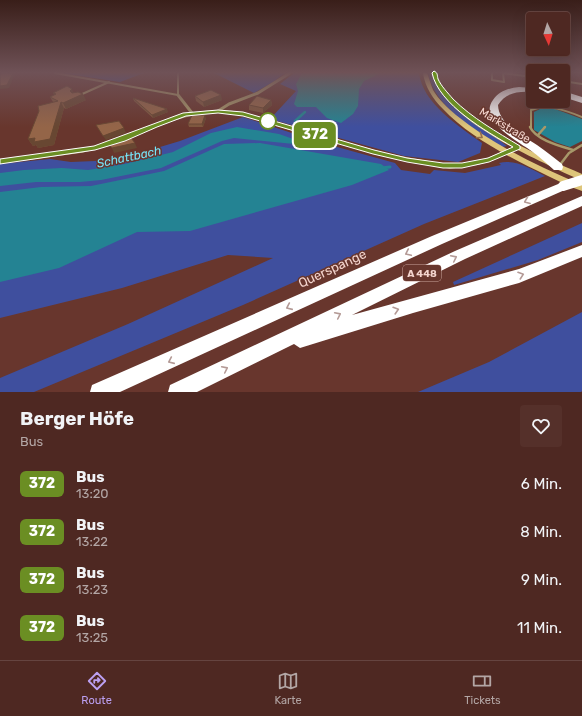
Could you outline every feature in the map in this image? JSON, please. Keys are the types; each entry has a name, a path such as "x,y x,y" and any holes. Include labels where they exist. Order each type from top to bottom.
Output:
{"highway":[{"path":"512,91 500,96 493,104 495,115 502,125 558,167"},
{"path":"570,96 582,100"},
{"name":"Querspange","path":"100,392 451,234 564,186 582,180"},
{"name":"A 448","path":"177,392 460,255 582,201"},
{"path":"265,350 413,305 519,276 582,251"}],"main road":[{"name":"Markstraße","path":"433,91 446,108 471,130 540,170 582,188"},
{"name":"Markstraße","path":"444,91 451,100 467,114 496,134 518,147 582,177"}],"street":[{"path":"218,111 229,104 261,91"},
{"path":"178,95 192,113"},
{"path":"122,139 160,123 192,113 218,111 243,114 373,152 443,166 462,166 489,160 518,147"},
{"path":"0,162 82,151 118,141"}],"lane":[{"path":"76,97 89,91"},
{"path":"158,91 178,95 178,91"},
{"path":"573,150 561,147 534,133 531,128 531,110 537,107 554,107 582,117"},
{"path":"538,135 540,130 545,127"},
{"path":"558,167 569,153 582,145"}],"shaded area":[{"path":"296,91 425,91 443,113 482,143 480,153 458,162 404,156 270,119"},
{"path":"298,91 359,91 358,106 353,114 341,123 327,118 316,107 297,107 294,104"},
{"path":"436,91 442,91 449,101 507,146 502,147 468,125 447,107"},
{"path":"542,108 555,109 582,119 582,141 570,147 555,142 534,130 534,112"},
{"path":"243,117 319,142 395,163 401,170 430,174 434,170 465,173 501,165 499,163 511,162 523,165 545,176 424,224 243,305 34,392 0,392 0,378 128,324 273,258 228,255 122,288 0,318 0,164 50,159 71,162 95,161 140,153 180,141"},
{"path":"237,127 279,134 299,141 294,144 234,138 222,141 161,168 101,180 80,182 36,182 0,186 0,173 62,168 88,170 125,164 173,152 211,133"},
{"path":"260,143 381,164 389,170 352,185 190,231 137,232 59,268 0,282 0,192 41,187 91,186 164,171 224,144"},
{"path":"582,223 582,242 538,260 454,285 453,282"},
{"path":"582,312 581,392 418,392 489,362"}],"building":[{"path":"56,91 70,91 72,93 78,92 83,94 63,103 61,102 50,139 34,142 35,138 28,139 39,111 38,106 58,101 50,97 56,94 53,93"},
{"path":"208,91 214,91 221,95 203,102 195,96"},
{"path":"257,96 271,100 263,108 249,105"},
{"path":"133,98 167,109 152,115"},
{"path":"192,115 205,115 202,124 188,124"},
{"path":"119,121 124,128 103,136 96,125"},
{"path":"128,134 135,143 112,148 107,142"}],"waterway":[{"path":"295,121 305,112"},
{"path":"381,168 390,167"}],"bus line":[{"name":"372","path":"0,162 82,151 104,146 185,114 218,111 243,114 373,152 443,166 462,166 489,160 518,147 478,123 451,100 444,91"}],"water label":[{"name":"Schattbach","path":"129,157"}]}
